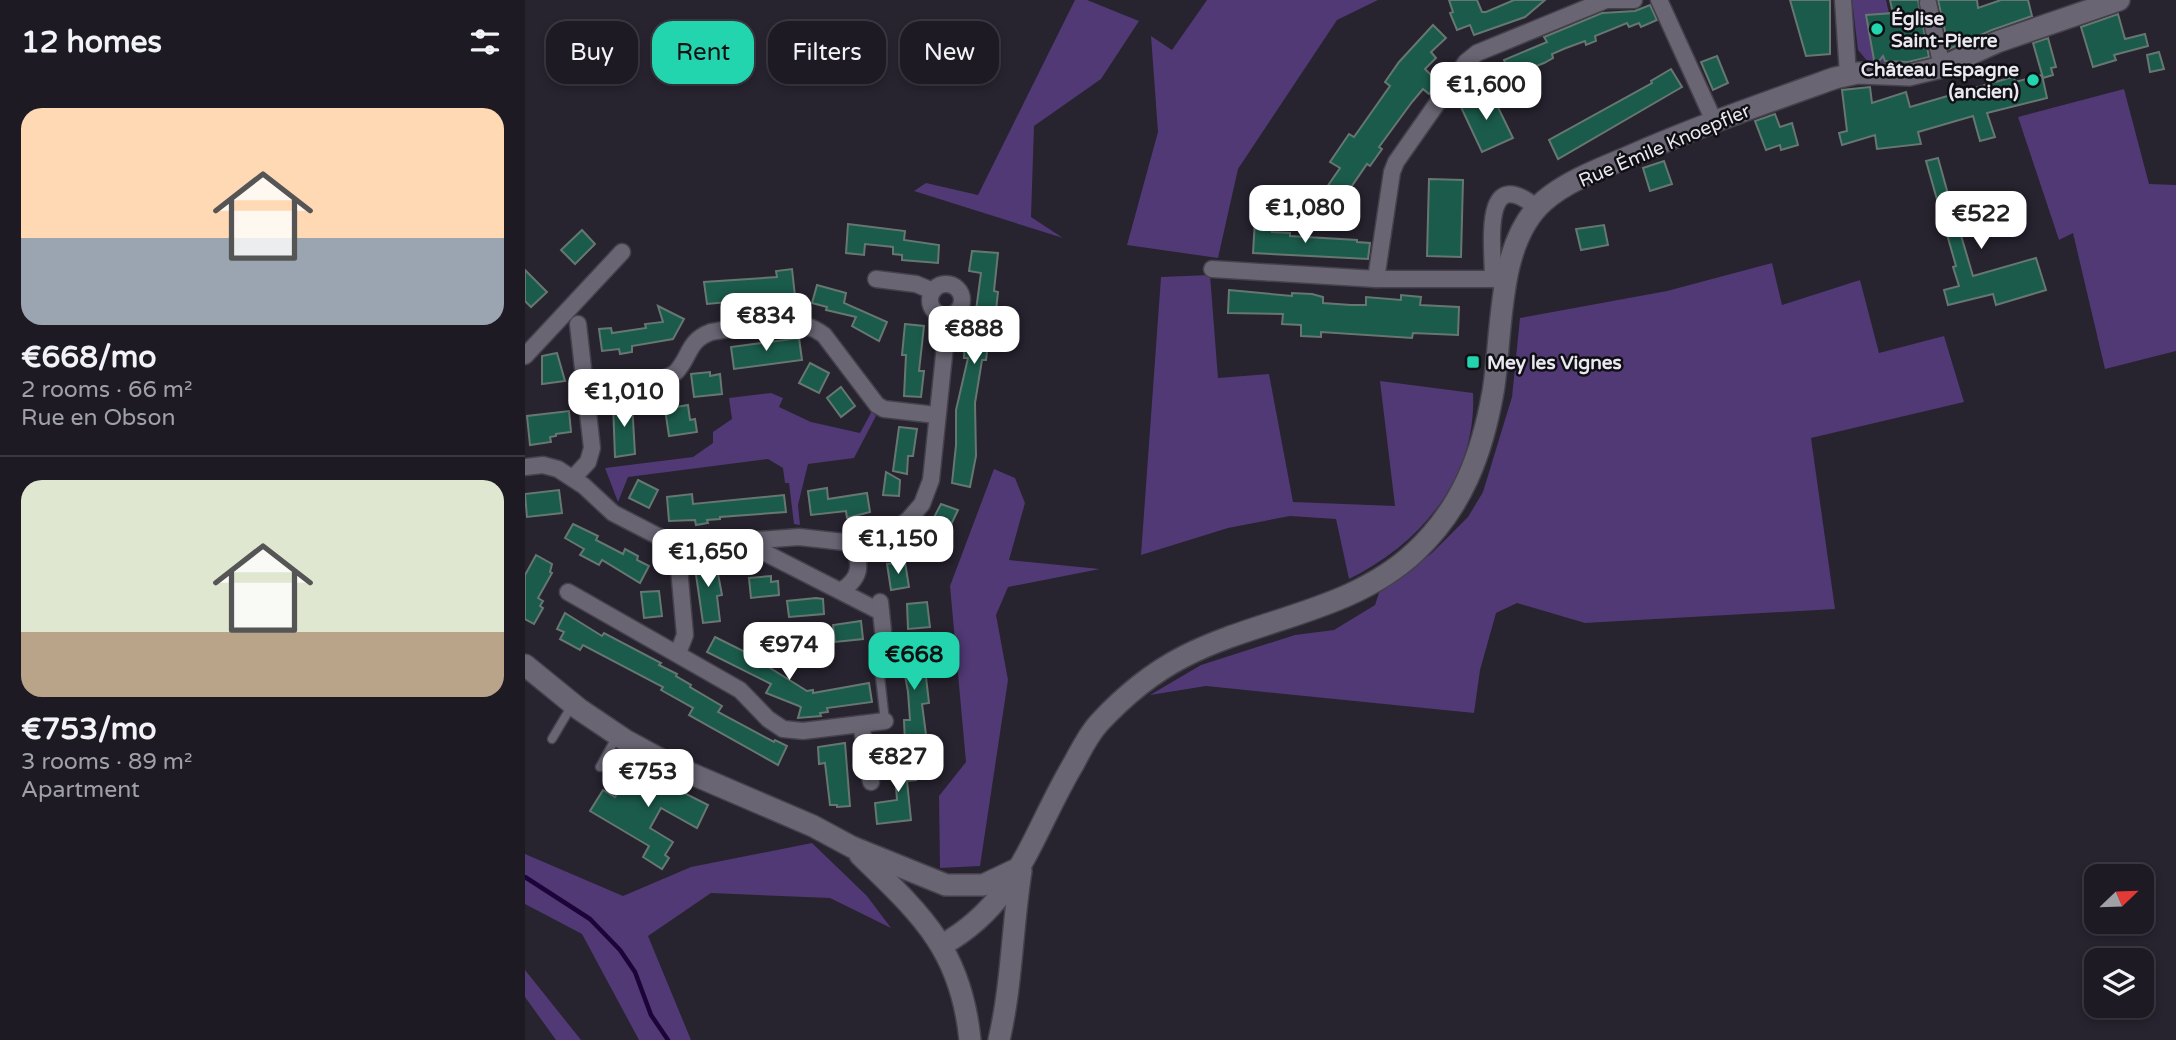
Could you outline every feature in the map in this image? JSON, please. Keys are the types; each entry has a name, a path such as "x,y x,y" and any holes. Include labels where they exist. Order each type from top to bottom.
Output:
{"main road":[{"path":"1848,74 1909,75 1942,67 1997,42 2119,0"},
{"name":"Rue Émile Knoepfler","path":"1022,866 1063,781 1095,728 1127,694 1185,656 1331,602 1378,579 1412,555 1436,532 1460,496 1479,454 1494,389 1502,286 1517,241 1537,208 1559,190 1601,169 1714,121 1848,74"},
{"path":"525,665 573,704 618,735 671,765 813,826 858,849 946,885 983,884 1022,866"},
{"path":"858,849 923,897 939,915 965,1004 970,1040"},
{"path":"948,941 988,911 1022,866"},
{"path":"999,1040 1008,1002 1013,920 1022,866"},
{"path":"948,941 972,980 985,1040"}],"street":[{"path":"1376,279 1392,172 1396,162 1466,62 1488,47 1607,0 1634,0"},
{"path":"1659,0 1714,121"},
{"path":"1843,0 1848,74"},
{"path":"1928,4 1942,67"},
{"path":"1212,269 1502,286 1493,215 1497,201 1504,194 1514,193 1537,208"},
{"path":"525,356 622,252"},
{"path":"877,279 916,284 933,292"},
{"path":"946,284 957,288 961,292 962,305 954,315 948,317 935,312 931,306 933,292 946,284"},
{"path":"525,467 543,465 573,478 613,513 677,546 799,537 853,543 896,530 922,504 930,480 948,317"},
{"path":"585,387 663,380 678,370 693,343 701,336 711,332 792,321 814,327 824,335 877,405 884,409 936,415"},
{"path":"573,478 588,461 592,448 578,324"},
{"path":"740,540 881,606 883,631"},
{"path":"842,590 851,584 859,573 860,560 853,543"},
{"path":"677,546 685,635 678,653"},
{"path":"568,592 740,690 768,719 783,729 803,731 885,721"},
{"path":"861,724 871,782"}],"lane":[{"path":"883,631 876,641 885,721"},
{"path":"552,739 573,704"},
{"path":"600,767 618,735"}],"shaded area":[{"path":"1075,0 1087,0 1139,21 1101,79 1034,126 1031,217 1063,238 914,191 926,183 978,195"},
{"path":"1207,0 1378,0 1337,20 1238,169 1218,258 1127,245 1158,132 1151,36 1172,50"},
{"path":"1852,0 1886,0 1901,67 1869,63 1858,50"},
{"path":"2124,89 2149,184 2176,185 2176,351 2105,369 2073,233 2059,240 2018,117"},
{"path":"1772,263 1782,305 1860,280 1879,353 1944,336 1964,402 1811,438 1835,609 1585,623 1517,603 1496,613 1480,670 1474,713 1206,686 1150,695 1201,665 1295,635 1334,630 1375,605 1379,593 1432,553 1468,517 1483,492 1512,397 1520,318 1667,291"},
{"path":"1210,275 1218,378 1269,374 1293,502 1395,506 1380,381 1473,393 1472,424 1466,452 1455,479 1440,504 1400,547 1349,579 1336,519 1290,516 1228,528 1141,555 1161,277"},
{"path":"771,393 783,398 779,407 811,422 860,433 872,411 876,416 854,458 808,464 798,505 800,525 794,524 789,483 785,483 783,468 768,459 628,477 618,502 605,468 693,457 713,443 713,432 732,419 729,398"},
{"path":"994,469 1015,478 1025,503 1009,560 1100,569 1008,587 996,615 1008,680 980,866 940,868 939,796 966,762 950,586"},
{"path":"812,843 867,896 891,928 830,898 711,893 648,936 691,1040 639,1040 582,934 525,904 525,854 623,896 691,867"},
{"path":"525,970 581,1040 556,1040 525,997"}],"building":[{"path":"1449,0 1477,0 1482,12 1486,12 1514,0 1545,0 1525,17 1474,35 1470,25 1457,30 1450,13 1453,12"},
{"path":"1790,0 1830,0 1830,54 1806,56"},
{"path":"1890,0 1918,0 1929,57 1908,62 1885,61 1883,56 1879,61 1874,60 1866,15 1893,13"},
{"path":"1938,0 1977,0 1978,8 2001,0 2028,0 2032,16 1949,49"},
{"path":"1650,5 1657,20 1641,27 1639,23 1629,27 1627,23 1595,36 1596,41 1586,45 1585,41 1566,48 1552,54 1553,58 1544,63 1511,76 1504,60 1547,42 1544,37 1602,13 1635,11"},
{"path":"2118,14 2125,39 2145,34 2148,46 2114,55 2116,60 2093,67 2081,27"},
{"path":"1433,25 1446,38 1431,52 1436,58 1425,69 1438,82 1429,94 1423,89 1412,102 1379,147 1382,149 1370,166 1367,164 1336,209 1320,197 1340,168 1330,162 1349,134 1354,137 1390,86 1385,82 1399,62"},
{"path":"2048,38 2056,67 2051,68 2053,75 2043,78 2033,43"},
{"path":"2159,52 2164,69 2150,72 2147,55"},
{"path":"1717,56 1728,83 1713,90 1701,62"},
{"path":"1671,69 1682,87 1558,159 1549,140 1652,83 1651,81"},
{"path":"2042,75 2047,98 1987,113 1995,137 1980,141 1973,116 1918,132 1921,144 1877,149 1875,135 1842,145 1839,133 1847,131 1842,90 1870,87 1872,103 1906,92 1910,107 2009,78 2014,77 2015,82"},
{"path":"1490,91 1513,138 1482,152 1460,105"},
{"path":"1775,114 1780,127 1792,123 1798,145 1781,150 1780,145 1766,150 1755,121"},
{"path":"1938,158 1953,212 2005,196 2010,216 1960,232 1973,276 2036,258 2046,290 1996,305 1993,294 1948,305 1944,290 1959,286 1953,267 1956,266 1926,161"},
{"path":"1664,161 1672,184 1650,191 1643,168"},
{"path":"1429,179 1463,180 1461,257 1427,256"},
{"path":"1255,220 1272,221 1272,232 1290,233 1290,236 1370,243 1368,259 1253,253"},
{"path":"848,224 905,231 904,240 939,245 938,263 902,260 902,255 893,254 893,247 865,244 864,255 846,253"},
{"path":"1604,225 1608,245 1581,250 1576,229"},
{"path":"582,230 595,244 575,264 561,250"},
{"path":"972,251 998,253 994,291 998,292 995,320 992,320 990,327 986,360 982,360 975,403 976,456 970,487 952,483 956,410 968,358 964,358 965,330 967,324 971,324 972,317 975,318 981,273 969,271"},
{"path":"792,269 795,296 707,304 704,282 777,277 776,271"},
{"path":"525,270 547,292 531,307 525,301"},
{"path":"817,285 846,293 844,303 887,322 879,341 852,326 856,317 826,310 827,307 812,303"},
{"path":"1229,290 1292,296 1292,293 1312,294 1323,297 1323,303 1351,305 1366,305 1366,297 1401,300 1401,295 1421,297 1420,305 1459,307 1458,335 1413,333 1412,338 1321,332 1321,337 1301,336 1301,325 1282,324 1283,314 1228,313"},
{"path":"658,306 684,319 673,339 632,346 632,352 620,354 619,349 602,351 599,329 611,328 612,333 646,328 645,324 663,322"},
{"path":"905,324 924,326 919,371 924,371 921,397 904,396 906,355 902,355"},
{"path":"799,338 802,360 734,369 731,347"},
{"path":"557,353 565,381 542,384 542,356"},
{"path":"810,363 829,373 819,393 799,383"},
{"path":"710,372 710,376 720,374 722,394 694,397 691,374"},
{"path":"841,387 855,406 841,417 827,398"},
{"path":"632,402 635,454 615,457 613,404"},
{"path":"688,405 690,420 695,419 697,432 669,436 665,409"},
{"path":"569,411 571,432 550,437 551,442 530,445 527,416"},
{"path":"899,427 917,429 913,456 908,456 907,474 893,471"},
{"path":"886,472 900,480 899,496 883,495"},
{"path":"638,480 658,490 649,508 629,498"},
{"path":"827,488 828,499 867,493 870,512 847,518 846,511 811,515 808,491"},
{"path":"559,490 562,513 527,517 525,494"},
{"path":"692,494 693,504 784,495 786,512 720,517 696,525 695,520 669,521 667,497"},
{"path":"941,504 958,510 947,533 930,525"},
{"path":"573,524 598,536 596,540 623,554 625,549 638,556 637,560 649,566 640,583 602,560 599,565 580,555 584,549 565,538"},
{"path":"536,555 552,564 552,573 538,598 543,601 540,606 543,608 534,624 525,619 525,575"},
{"path":"715,558 722,595 717,596 720,621 703,623 694,561"},
{"path":"905,562 909,587 891,590 887,564"},
{"path":"771,576 771,582 778,581 779,595 751,598 749,578"},
{"path":"659,591 662,616 644,618 641,592"},
{"path":"823,599 824,614 789,617 787,601"},
{"path":"927,602 930,627 908,629 907,604"},
{"path":"565,613 602,636 604,633 661,663 659,665 677,674 676,676 691,685 690,687 722,706 718,712 774,742 775,740 787,746 778,765 689,715 693,708 661,690 663,687 583,645 580,650 560,639 564,632 557,629"},
{"path":"861,621 863,639 835,642 833,625"},
{"path":"715,637 747,653 752,645 763,650 761,655 771,660 767,666 807,691 813,690 813,693 869,683 872,702 827,708 828,712 820,713 821,716 798,718 801,707 766,693 771,684 707,652"},
{"path":"915,644 917,661 924,660 929,703 922,704 927,742 905,744 904,720 910,720 908,692 904,670 897,671 895,647"},
{"path":"845,743 850,806 837,807 830,805 825,763 819,764 818,747"},
{"path":"914,757 916,780 907,781 911,820 877,824 875,803 897,800 894,759"},
{"path":"634,763 687,790 686,794 708,805 697,828 661,808 650,828 673,842 665,855 669,858 662,869 643,857 649,846 590,811 603,790 615,797"}],"waterway":[{"path":"525,877 590,919 620,950 635,972 651,1015 668,1040"}],"place":[{"name":"Église Saint-Pierre","path":"1877,29"},
{"name":"Château Espagne (ancien)","path":"2033,80"},
{"name":"Mey les Vignes","path":"1473,362"}]}
